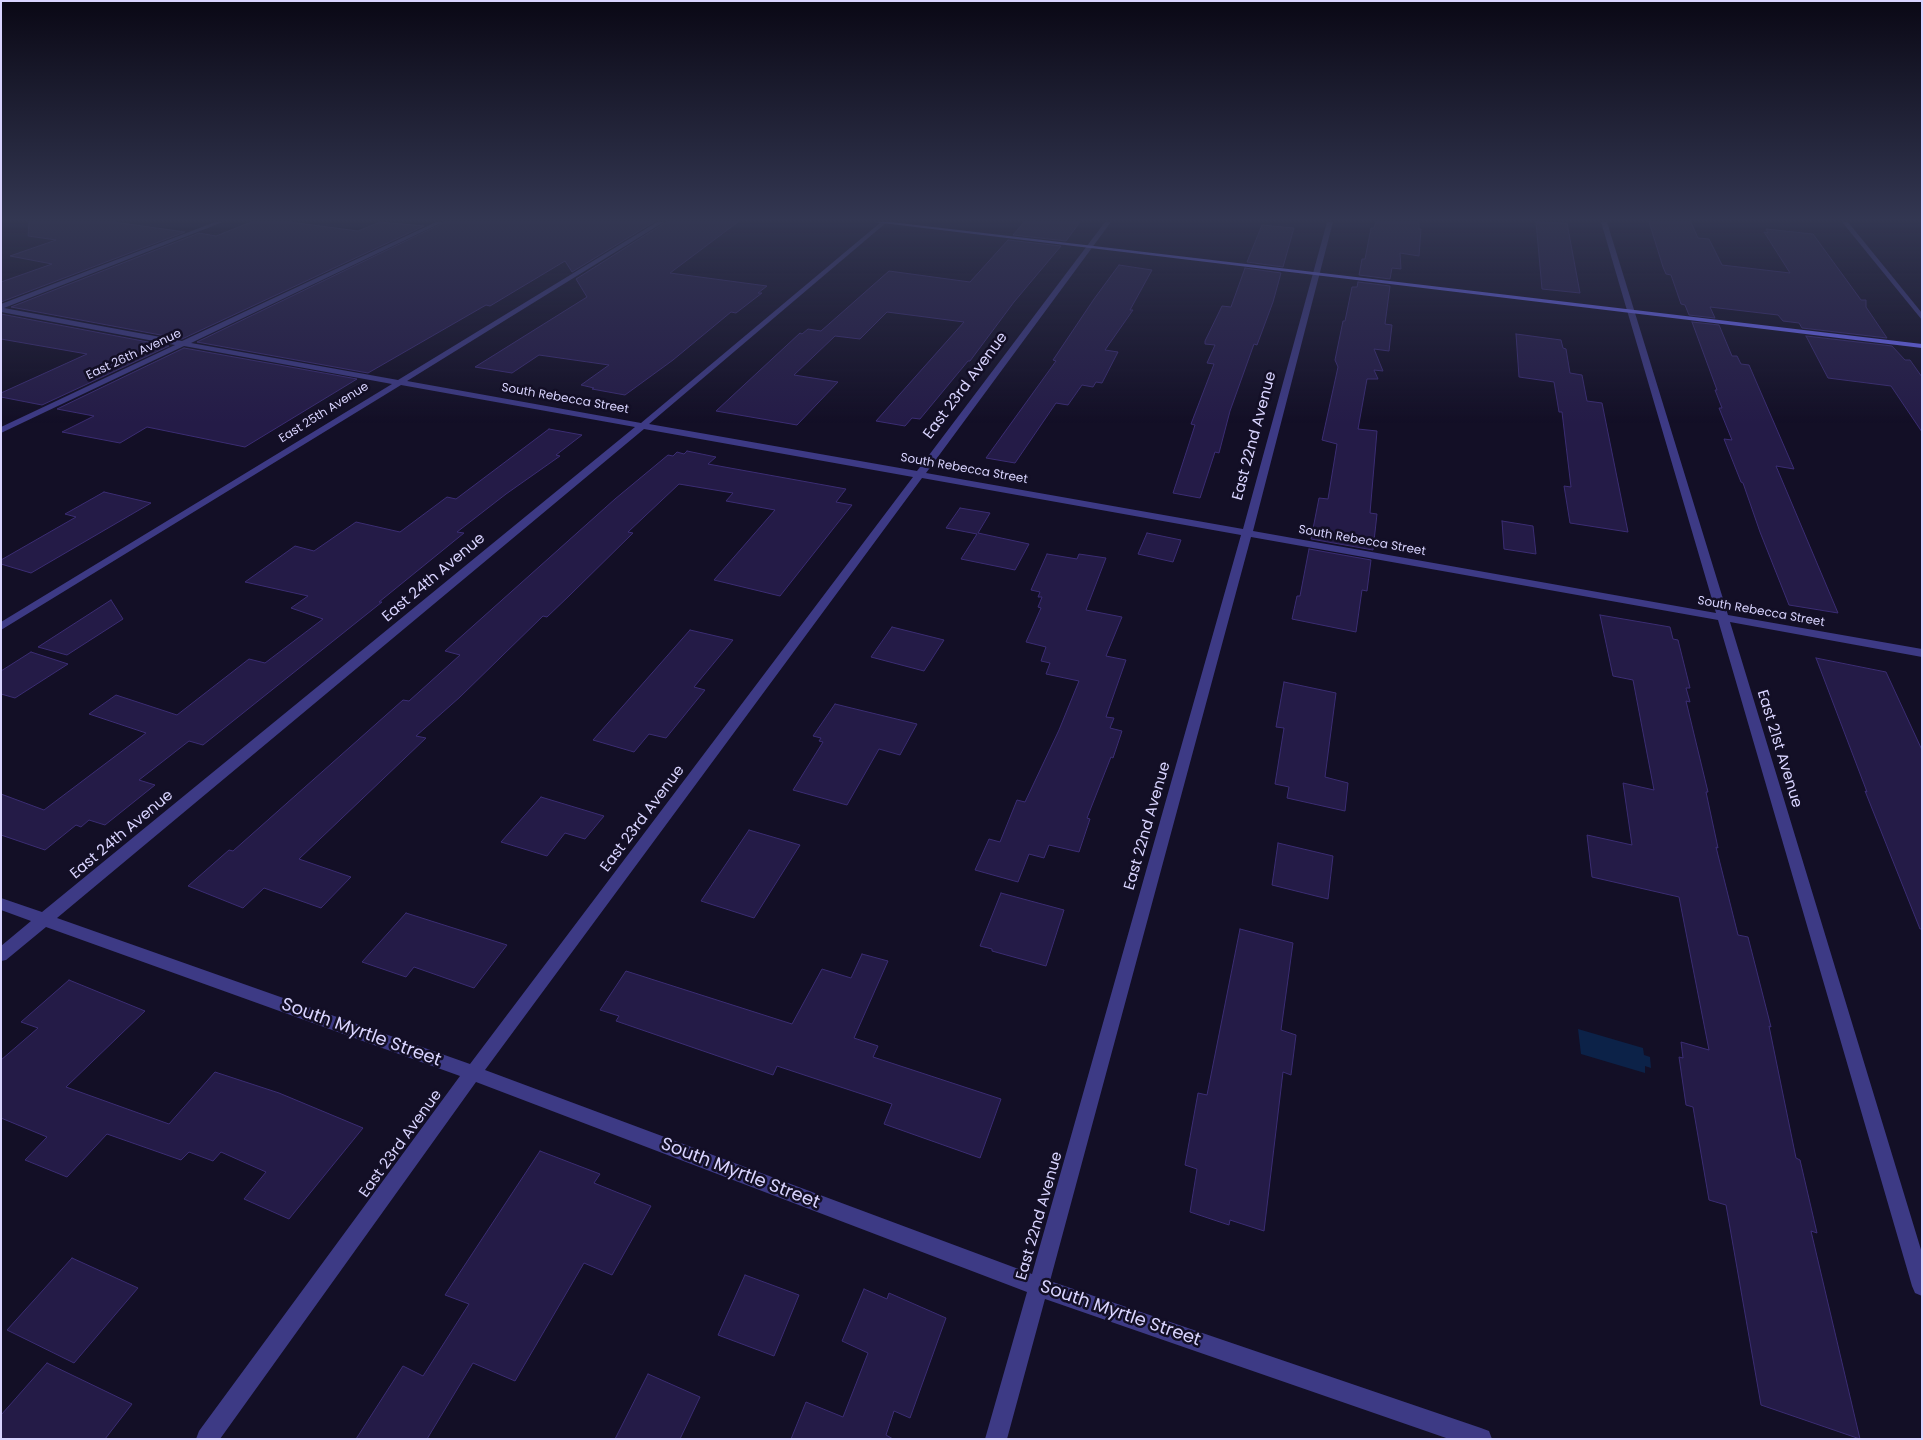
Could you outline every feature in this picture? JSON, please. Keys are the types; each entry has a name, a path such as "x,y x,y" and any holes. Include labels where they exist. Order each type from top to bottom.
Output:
{"main road":[{"path":"1448,289 1922,346"}],"street":[{"path":"1,308 49,289"},
{"name":"East 26th Avenue","path":"1,430 298,289"},
{"name":"East 25th Avenue","path":"1,627 551,289"},
{"name":"East 24th Avenue","path":"1,955 642,426 803,289"},
{"name":"East 23rd Avenue","path":"207,1439 473,1073 1059,289"},
{"name":"East 22nd Avenue","path":"996,1439 1246,533 1311,289"},
{"name":"East 21st Avenue","path":"1623,289 1922,1286"},
{"path":"1899,289 1922,318"},
{"name":"South Rebecca Street","path":"1,308 183,344 1922,653"},
{"name":"South Myrtle Street","path":"1,904 473,1073 1037,1286 1481,1439"}],"water":[{"path":"1578,1029 1643,1048 1644,1055 1650,1057 1651,1068 1645,1066 1645,1073 1581,1054"}],"building":[{"path":"1,289 35,289 1,302"},
{"path":"56,289 289,289 182,339 11,307"},
{"path":"306,289 518,289 490,306 486,305 368,373 197,342"},
{"path":"582,289 763,289 758,293 762,293 736,313 731,312 673,360 625,395 581,385 609,365 539,355 512,373 475,367 587,297"},
{"path":"868,289 1025,289 970,361 968,361 920,419 912,418 905,426 876,421 964,322 887,312 860,339 835,336 794,375 838,382 797,425 716,411 800,333 802,334 808,329 821,331"},
{"path":"1101,289 1141,289 1130,310 1133,310 1105,350 1118,352 1102,383 1096,382 1093,387 1082,385 1068,405 1056,403 1015,463 986,458 1056,361 1053,360"},
{"path":"1237,289 1277,289 1257,345 1254,344 1230,411 1219,453 1215,452 1200,498 1173,493 1195,425 1191,424 1214,364 1207,363 1215,345 1205,344 1205,341 1222,306 1231,307"},
{"path":"1352,289 1390,289 1385,324 1392,325 1389,351 1374,349 1383,371 1374,370 1378,379 1367,379 1358,429 1377,431 1370,513 1377,514 1373,550 1311,539 1319,498 1328,499 1337,444 1322,440 1338,367 1335,360 1343,321 1345,321"},
{"path":"1544,289 1579,289 1580,293"},
{"path":"1676,289 1853,289 1861,300 1866,300 1866,307 1887,338 1802,328 1799,323 1783,321 1778,315 1710,307 1715,318 1689,315 1685,305 1681,304"},
{"path":"1,314 169,346 42,405 1,397 1,393 87,354 1,339"},
{"path":"1692,322 1719,325 1732,356 1737,356 1741,364 1749,365 1794,469 1776,466 1838,613 1789,605 1743,483 1724,439 1732,440 1719,408 1722,408 1715,390 1717,390"},
{"path":"1516,334 1561,340 1563,348 1566,349 1570,373 1582,375 1587,401 1602,403 1628,532 1570,523 1564,486 1571,487 1562,412 1559,412 1554,382 1519,377"},
{"path":"1806,336 1892,346 1905,360 1910,360 1922,377 1922,432 1891,386 1828,378"},
{"path":"184,348 357,379 245,447 147,427 120,443 62,432 94,416 57,409"},
{"path":"549,429 582,435 556,455 560,456 457,532 464,533 379,602 382,602 203,745 189,741 139,780 155,785 105,825 89,820 81,827 76,825 45,850 1,835 1,794 44,810 146,733 89,714 116,695 177,715 249,659 265,663 323,619 291,608 308,596 245,582 295,546 314,551 356,522 400,532 447,497 456,499"},
{"path":"687,451 716,457 708,464 846,489 836,502 852,505 780,596 714,580 775,510 726,501 733,493 679,484 628,532 633,533 570,595 547,617 543,616 460,697 416,736 426,738 299,859 351,877 321,908 264,888 243,908 188,886 229,850 233,851 403,700 409,701 460,655 445,651 615,499 668,455 673,456 677,452 684,454"},
{"path":"104,492 151,503 31,573 1,564 1,560 76,517 65,514"},
{"path":"960,508 990,513 978,533 1029,544 1015,570 961,559 977,534 946,528"},
{"path":"1502,521 1533,526 1536,554 1504,549"},
{"path":"1147,533 1181,540 1173,562 1138,554"},
{"path":"1309,549 1371,560 1367,591 1362,590 1356,632 1292,619 1297,596 1300,596"},
{"path":"1047,554 1077,559 1079,554 1106,558 1086,610 1122,617 1106,656 1126,660 1106,717 1114,718 1110,728 1122,731 1113,758 1111,757 1087,818 1090,819 1079,852 1049,845 1044,858 1029,854 1018,882 975,870 989,839 1000,842 1017,800 1025,802 1059,730 1079,681 1046,674 1050,663 1041,661 1046,647 1026,642 1041,608 1038,607 1042,597 1038,597 1040,592 1031,590"},
{"path":"111,600 123,619 67,655 38,647"},
{"path":"1600,615 1670,627 1673,639 1678,640 1690,688 1686,688 1690,702 1686,701 1708,792 1706,792 1718,848 1716,847 1738,935 1748,937 1771,1027 1769,1026 1796,1158 1800,1160 1817,1233 1811,1231 1860,1439 1761,1405 1726,1205 1709,1200 1693,1107 1686,1105 1679,1057 1683,1058 1681,1042 1709,1050 1679,897 1592,877 1587,835 1632,845 1623,783 1654,790 1633,680 1613,676"},
{"path":"892,627 944,640 924,671 871,657"},
{"path":"690,630 733,640 694,687 705,690 666,738 649,734 634,752 593,740"},
{"path":"31,652 68,664 15,698 1,694 1,671"},
{"path":"1816,658 1886,672 1922,750 1922,929 1920,929 1865,791 1867,792"},
{"path":"1284,682 1336,693 1325,777 1348,783 1345,811 1287,798 1289,787 1275,784 1284,728 1276,727"},
{"path":"835,704 917,724 900,755 879,749 847,805 793,790 823,742 819,741 821,738 813,736"},
{"path":"541,797 604,816 585,839 565,833 547,856 501,842"},
{"path":"749,830 800,845 754,918 701,901"},
{"path":"1278,843 1333,856 1328,899 1272,885"},
{"path":"1001,893 1064,910 1046,966 980,946"},
{"path":"406,913 507,945 474,988 414,967 406,977 362,962"},
{"path":"1240,929 1293,943 1281,1030 1296,1035 1291,1075 1283,1072 1264,1231 1230,1220 1229,1225 1190,1212 1197,1169 1185,1165 1198,1093 1207,1095"},
{"path":"862,954 888,961 854,1038 878,1046 873,1057 1001,1099 980,1158 884,1124 892,1104 777,1066 773,1075 616,1021 619,1016 600,1010 626,971 792,1024 822,969 851,978"},
{"path":"69,980 145,1011 66,1087 169,1124 215,1072 279,1093 363,1128 289,1219 244,1199 266,1172 221,1152 213,1161 189,1152 181,1160 107,1134 67,1177 25,1160 47,1137 1,1118 1,1060 38,1028 21,1022"},
{"path":"540,1151 600,1174 594,1183 651,1206 612,1275 584,1263 515,1381 473,1363 427,1439 356,1439 403,1366 423,1376 469,1304 445,1295"},
{"path":"72,1258 138,1288 74,1363 7,1330"},
{"path":"745,1275 799,1295 774,1356 718,1335"},
{"path":"864,1289 887,1299 889,1293 946,1318 910,1418 894,1411 886,1435 893,1439 791,1439 806,1402 843,1417 868,1353 842,1341"},
{"path":"47,1363 132,1404 105,1439 1,1439 1,1415"},
{"path":"648,1374 700,1397 680,1439 615,1439"}]}
